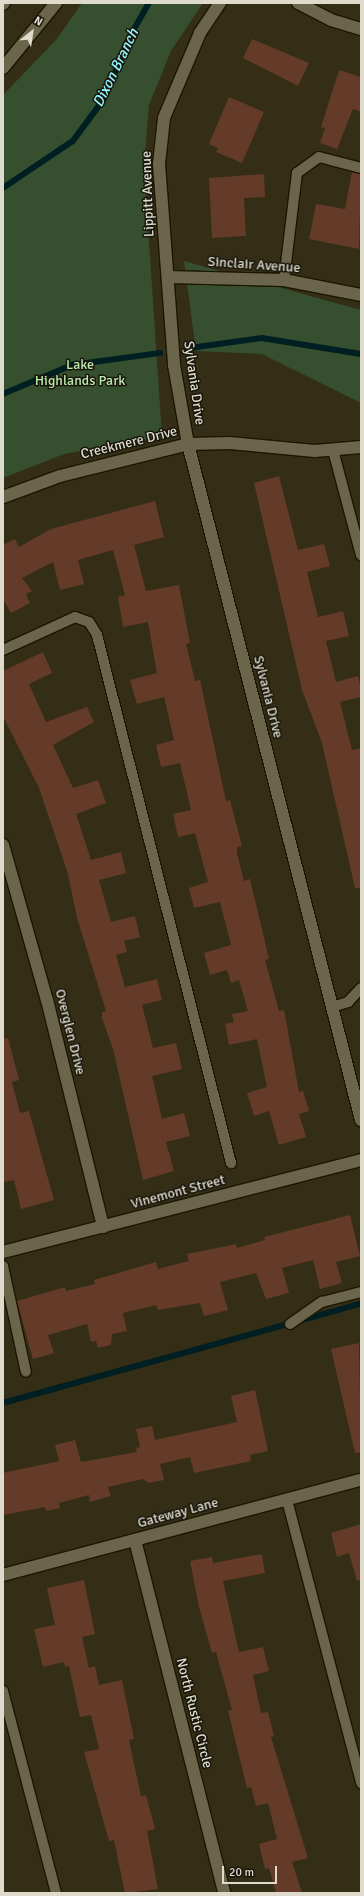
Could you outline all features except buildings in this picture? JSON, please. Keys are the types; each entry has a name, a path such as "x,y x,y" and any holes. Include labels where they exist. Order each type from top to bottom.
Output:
{"street":[{"path":"3,68 56,3"},
{"name":"Lippitt Avenue","path":"168,277 159,164 164,118 200,33 220,3"},
{"path":"298,3 332,20 361,29"},
{"name":"Sinclair Avenue","path":"168,277 284,280 361,295"},
{"name":"Sylvania Drive","path":"168,277 174,365 188,444 361,1120"},
{"name":"Creekmere Drive","path":"3,497 60,476 188,444 333,450 361,447"},
{"name":"Overglen Drive","path":"3,845 47,1000 103,1227"},
{"name":"Vinemont Street","path":"3,1252 361,1160"},
{"name":"Gateway Lane","path":"3,1574 361,1480"},
{"name":"North Rustic Circle","path":"135,1540 224,1893"}],"lane":[{"path":"284,280 297,173 319,156 361,168"},
{"path":"333,450 361,556"},
{"path":"3,650 74,617 89,622 97,635 231,1163"},
{"path":"332,1007 348,1002 361,988"},
{"path":"3,1266 26,1372"},
{"path":"290,1324 322,1302 361,1292"},
{"path":"287,1500 361,1782"},
{"path":"3,1691 56,1893"}],"green space":[{"name":"Lake Highlands Park","path":"82,3 203,3 171,51 149,105 144,167 162,437 64,454 3,478 3,95 56,40"},
{"path":"184,261 361,310 361,403 262,354 196,351"}],"waterway":[{"name":"Dixon Branch","path":"3,188 73,141 104,99 129,38 149,3"},
{"path":"190,348 262,338 361,354"},
{"path":"3,394 72,365 160,353"},
{"path":"3,1403 361,1304"}]}
